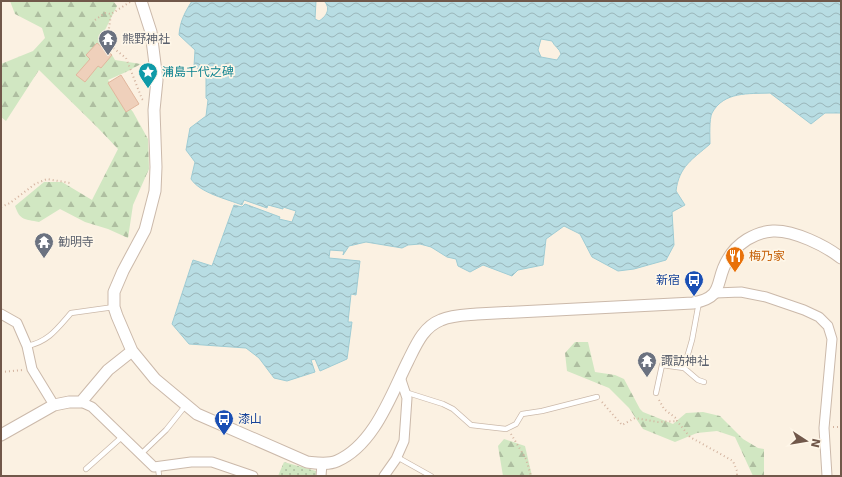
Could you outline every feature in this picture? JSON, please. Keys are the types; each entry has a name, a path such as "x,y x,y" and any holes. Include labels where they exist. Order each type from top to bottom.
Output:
{"street":[{"path":"141,1 151,32 156,74 154,110 156,167 155,191 145,230 123,270 114,292 114,307 132,351 155,378 198,414 216,424 307,462 322,464 336,461 352,452 367,438 387,404 418,339 427,329 441,320 459,315 699,302 715,294 741,292 766,297 819,317 828,326 832,339 824,428 827,476"},
{"path":"715,294 728,259 743,242 758,234 774,231 792,234 814,242 841,258"},
{"path":"1,314 17,323 27,346 32,369 54,405"},
{"path":"81,402 108,370 132,351"},
{"path":"384,476 397,457 404,441 407,398 400,376"},
{"path":"1,435 54,405 68,402 81,402 92,407 158,471 191,462 212,462 253,476"},
{"path":"321,476 322,464"}],"lane":[{"path":"684,368 692,340 699,302"},
{"path":"27,346 34,345 51,336 71,313 114,307"},
{"path":"656,393 662,365 684,368 698,380 704,382"},
{"path":"405,392 444,404 453,409 471,425 506,429 516,424 522,414 542,411 597,396"},
{"path":"141,454 166,430 186,405"},
{"path":"86,468 123,436"},
{"path":"397,457 431,476"}],"path":[{"path":"131,1 111,14 107,43 126,58 142,99 154,110"},
{"path":"95,20 105,12 111,14"},
{"path":"1,207 10,203 35,184 47,179 70,182"},
{"path":"1,372 32,369"},
{"path":"656,393 664,409 677,418 677,421 690,438 733,461 737,476"},
{"path":"597,396 622,425 635,418 658,422 677,421"},
{"path":"506,429 515,440 526,459 531,476"}],"green space":[{"path":"10,1 113,1 117,6 102,36 103,40 115,60 141,64 108,80 133,112 148,139 149,169 133,205 128,238 108,229 85,222 60,209 39,222 27,220 21,217 17,211 15,206 44,182 62,182 92,200 118,149 39,70 6,121 1,117 1,64 33,51 45,38 42,28 15,14"},
{"path":"575,342 588,342 595,372 615,375 624,379 643,412 673,424 686,413 703,412 720,416 743,439 758,448 764,449 764,476 753,476 735,437 717,431 697,433 675,442 643,429 629,408 609,388 567,371 565,353"},
{"path":"504,439 525,446 532,476 503,476 498,446"},
{"path":"284,462 316,471 316,476 278,476"}],"water":[{"path":"192,1 316,1 315,19 319,21 324,17 328,9 324,1 841,1 841,113 825,113 811,124 770,93 738,95 723,101 717,106 711,116 710,144 688,164 680,175 676,191 685,205 672,212 674,245 666,260 634,269 618,271 592,257 580,234 564,226 546,239 543,265 518,270 512,276 483,265 470,272 458,266 456,259 447,257 431,247 420,244 408,245 402,248 366,242 349,246 343,255 344,251 330,250 329,258 360,261 356,295 351,294 348,322 352,322 347,359 320,371 315,359 311,360 315,372 287,381 274,378 259,358 246,348 189,344 172,324 193,260 212,266 234,205 242,207 245,204 280,217 279,219 292,222 296,211 268,205 267,208 244,200 242,205 207,192 195,184 191,179 195,162 186,150 190,128 206,116 208,100 206,98 206,75 194,66 195,50 179,35 185,13","holes":["541,39 552,41 561,54 557,60 541,57 538,50"]}],"building":[{"path":"97,43 112,55 101,68 98,66 85,82 76,75 90,59 86,55"},
{"path":"121,75 139,104 126,112 108,83"}],"place":[{"name":"熊野神社","path":"108,56"},
{"name":"浦島千代之碑","path":"148,89"},
{"name":"勧明寺","path":"44,259"},
{"name":"梅乃家","path":"735,273"},
{"name":"新宿","path":"694,297"},
{"name":"諏訪神社","path":"647,378"},
{"name":"漆山","path":"224,436"}]}
